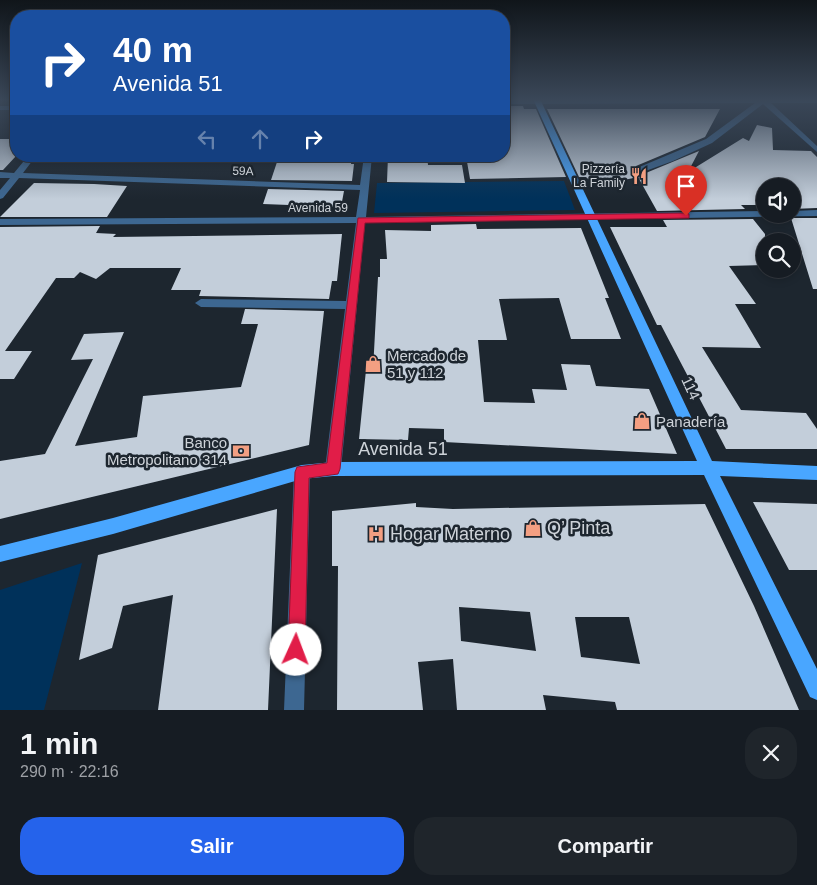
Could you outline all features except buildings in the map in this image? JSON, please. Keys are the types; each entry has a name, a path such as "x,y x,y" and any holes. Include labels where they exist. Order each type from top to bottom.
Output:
{"main road":[{"name":"114","path":"551,132 708,468 817,690"},
{"name":"Avenida 51","path":"0,554 113,526 302,472 333,469 708,468 817,473"}],"street":[{"path":"640,170 709,141 720,132"},
{"path":"797,132 817,150"},
{"path":"0,196 27,162"},
{"path":"333,469 367,162"},
{"name":"59A","path":"0,175 365,188"},
{"name":"Avenida 59","path":"0,222 591,218 817,213"},
{"path":"201,303 350,305"},
{"path":"294,710 302,472"}],"shaded area":[{"path":"564,181 575,210 374,213 377,183"},
{"path":"82,563 44,710 0,710 0,590"}],"place":[{"name":"Pizzería La Family","path":"639,176"},
{"name":"Mercado de 51 y 112","path":"373,364"},
{"name":"Panadería","path":"642,421"},
{"name":"Banco Metropolitano 314","path":"241,451"},
{"name":"Q’ Pinta","path":"533,528"},
{"name":"Hogar Materno","path":"376,534"}],"route":[{"path":"296,650 302,472 333,469 361,220 686,216"}]}
